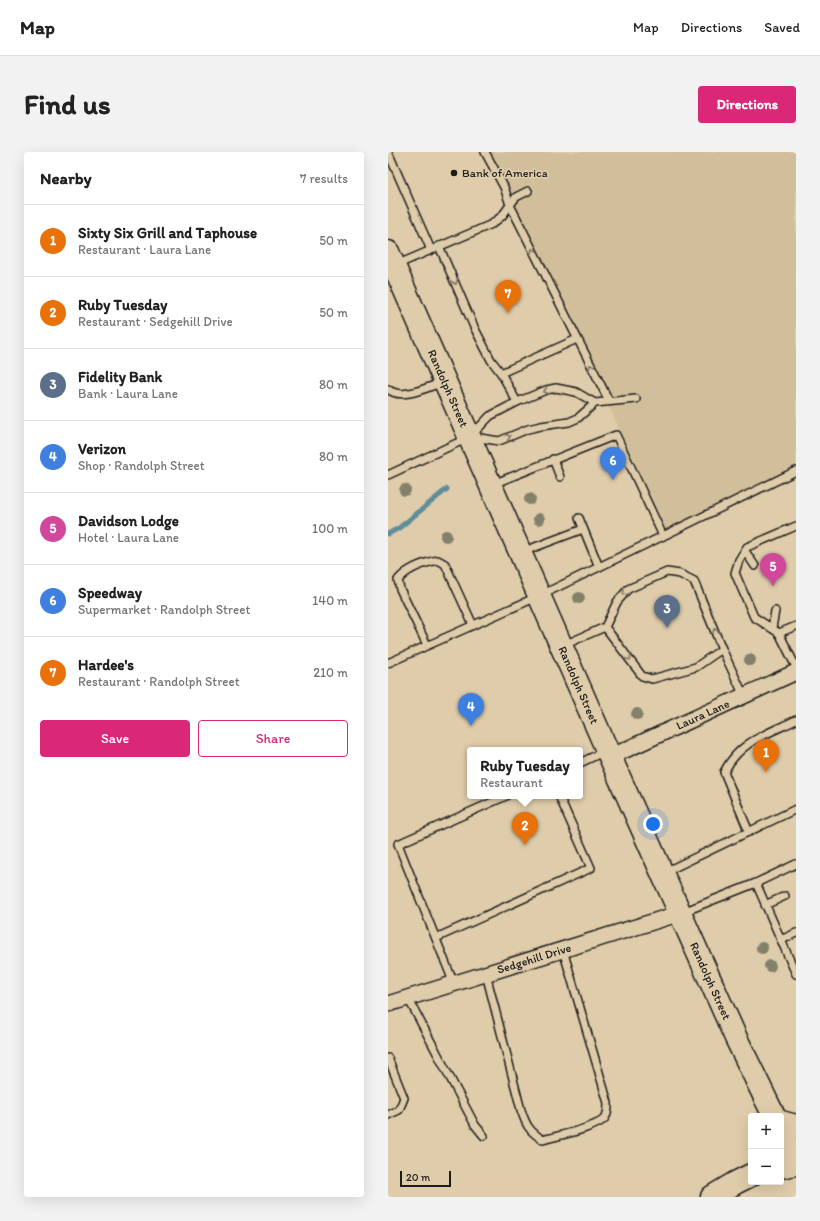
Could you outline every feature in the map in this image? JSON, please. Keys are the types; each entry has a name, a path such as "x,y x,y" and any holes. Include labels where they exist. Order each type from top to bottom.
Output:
{"main road":[{"name":"Randolph Street","path":"392,266 470,436 539,596 736,1038 773,1113"},
{"path":"784,1123 796,1126"},
{"path":"784,1137 796,1163 784,1166"},
{"path":"712,1197 735,1183 748,1177"}],"street":[{"name":"Laura Lane","path":"609,754 796,672"},
{"name":"Sedgehill Drive","path":"388,1004 681,913"}],"lane":[{"path":"388,152 431,250"},
{"path":"485,152 504,187 510,205 609,401"},
{"path":"392,266 492,224 502,216 516,197 528,191"},
{"path":"440,246 474,327 491,360 501,373 517,402"},
{"path":"501,373 577,339"},
{"path":"388,389 389,391 398,394 406,394 445,381"},
{"path":"388,475 470,436 490,416 517,402 546,390 556,388 576,392 595,403"},
{"path":"470,436 499,441 528,429 569,422 578,418 595,403 636,399"},
{"path":"491,485 616,435 663,536"},
{"path":"553,459 560,477"},
{"path":"388,663 539,596 796,471"},
{"path":"579,518 599,567"},
{"path":"796,526 748,547 739,560 735,574 754,617 779,633 796,667"},
{"path":"520,552 583,529"},
{"path":"745,551 755,566"},
{"path":"427,645 400,589 398,580 404,573 424,563 438,560 445,564 473,625"},
{"path":"562,646 605,627 617,602 628,589 667,572 680,574 694,581 744,696"},
{"path":"772,628 775,611"},
{"path":"779,633 796,626"},
{"path":"605,627 642,676 652,679 696,667 722,648"},
{"path":"749,832 724,772 731,760 753,740 796,720"},
{"path":"583,762 609,754"},
{"path":"454,984 398,844 499,799"},
{"path":"436,938 591,868 560,799"},
{"path":"663,873 796,809"},
{"path":"681,913 756,883 796,864"},
{"path":"756,883 781,940 793,961 796,974"},
{"path":"765,905 785,896"},
{"path":"781,940 796,933"},
{"path":"486,974 526,1125 534,1134 543,1140 596,1125 604,1119 608,1112 608,1103 563,950"},
{"path":"408,998 475,1125 484,1136"},
{"path":"388,1058 404,1098 400,1110 388,1115"}],"shaded area":[{"path":"491,152 796,152 796,475 668,534"}],"waterway":[{"path":"388,534 399,528 447,489"}],"place":[{"name":"Bank of America","path":"454,173"},
{"name":"Hardee's","path":"508,313"},
{"name":"Speedway","path":"613,480"},
{"name":"Davidson Lodge","path":"773,586"},
{"name":"Fidelity Bank","path":"667,628"},
{"name":"Verizon","path":"471,726"},
{"name":"Sixty Six Grill and Taphouse","path":"766,772"},
{"name":"Ruby Tuesday","path":"525,845"}]}
